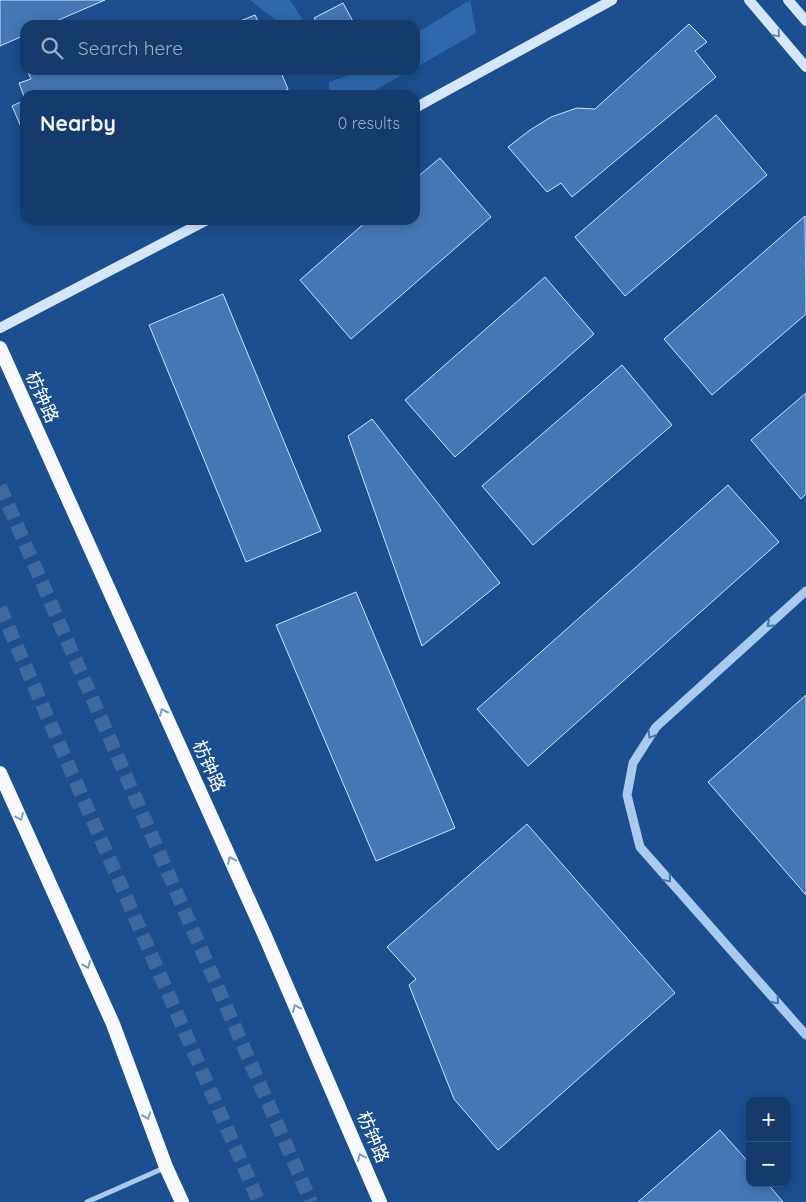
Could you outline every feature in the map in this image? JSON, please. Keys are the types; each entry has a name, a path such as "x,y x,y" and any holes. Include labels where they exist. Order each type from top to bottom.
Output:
{"highway":[{"name":"枋钟路","path":"0,348 265,936 380,1202"},
{"path":"0,773 113,1024 166,1167 182,1202"}],"main road":[{"path":"420,105 612,0"},
{"path":"749,0 806,67"},
{"path":"788,0 806,21"},
{"path":"0,328 197,225"}],"street":[{"path":"806,591 656,728 633,763 628,795 640,847 806,1035"},
{"path":"86,1202 166,1167"}],"shaded area":[{"path":"250,0 290,0 303,20 276,20"},
{"path":"470,0 476,33 420,65 420,31"},
{"path":"349,75 402,75 375,90 329,90 329,82"}],"building":[{"path":"0,0 105,0 59,20 20,20 20,37 0,46"},
{"path":"343,3 352,20 315,20 314,18"},
{"path":"255,15 258,20 242,20"},
{"path":"689,24 707,42 695,51 716,77 572,197 561,183 547,192 508,147 551,117 577,108 595,109"},
{"path":"29,75 282,75 288,89 22,90 19,83 31,79"},
{"path":"20,102 20,124 12,106"},
{"path":"716,115 767,175 625,296 575,237"},
{"path":"440,158 491,217 351,339 300,280 362,225 420,225 420,175"},
{"path":"805,216 806,314 712,395 664,339"},
{"path":"545,277 594,334 455,457 405,400"},
{"path":"223,294 321,531 246,562 149,325"},
{"path":"622,365 672,425 533,545 482,486"},
{"path":"806,393 806,494 801,499 751,440"},
{"path":"372,419 500,583 422,646 348,436"},
{"path":"728,485 779,542 528,766 477,709"},
{"path":"356,592 455,828 376,861 276,625"},
{"path":"806,695 806,895 708,782"},
{"path":"527,824 675,993 498,1150 454,1099 409,985 416,979 387,947"},
{"path":"720,1130 746,1159 746,1187 770,1187 783,1202 638,1202"}],"tunnel":[{"path":"0,486 311,1202"},
{"path":"0,608 259,1202"}]}
